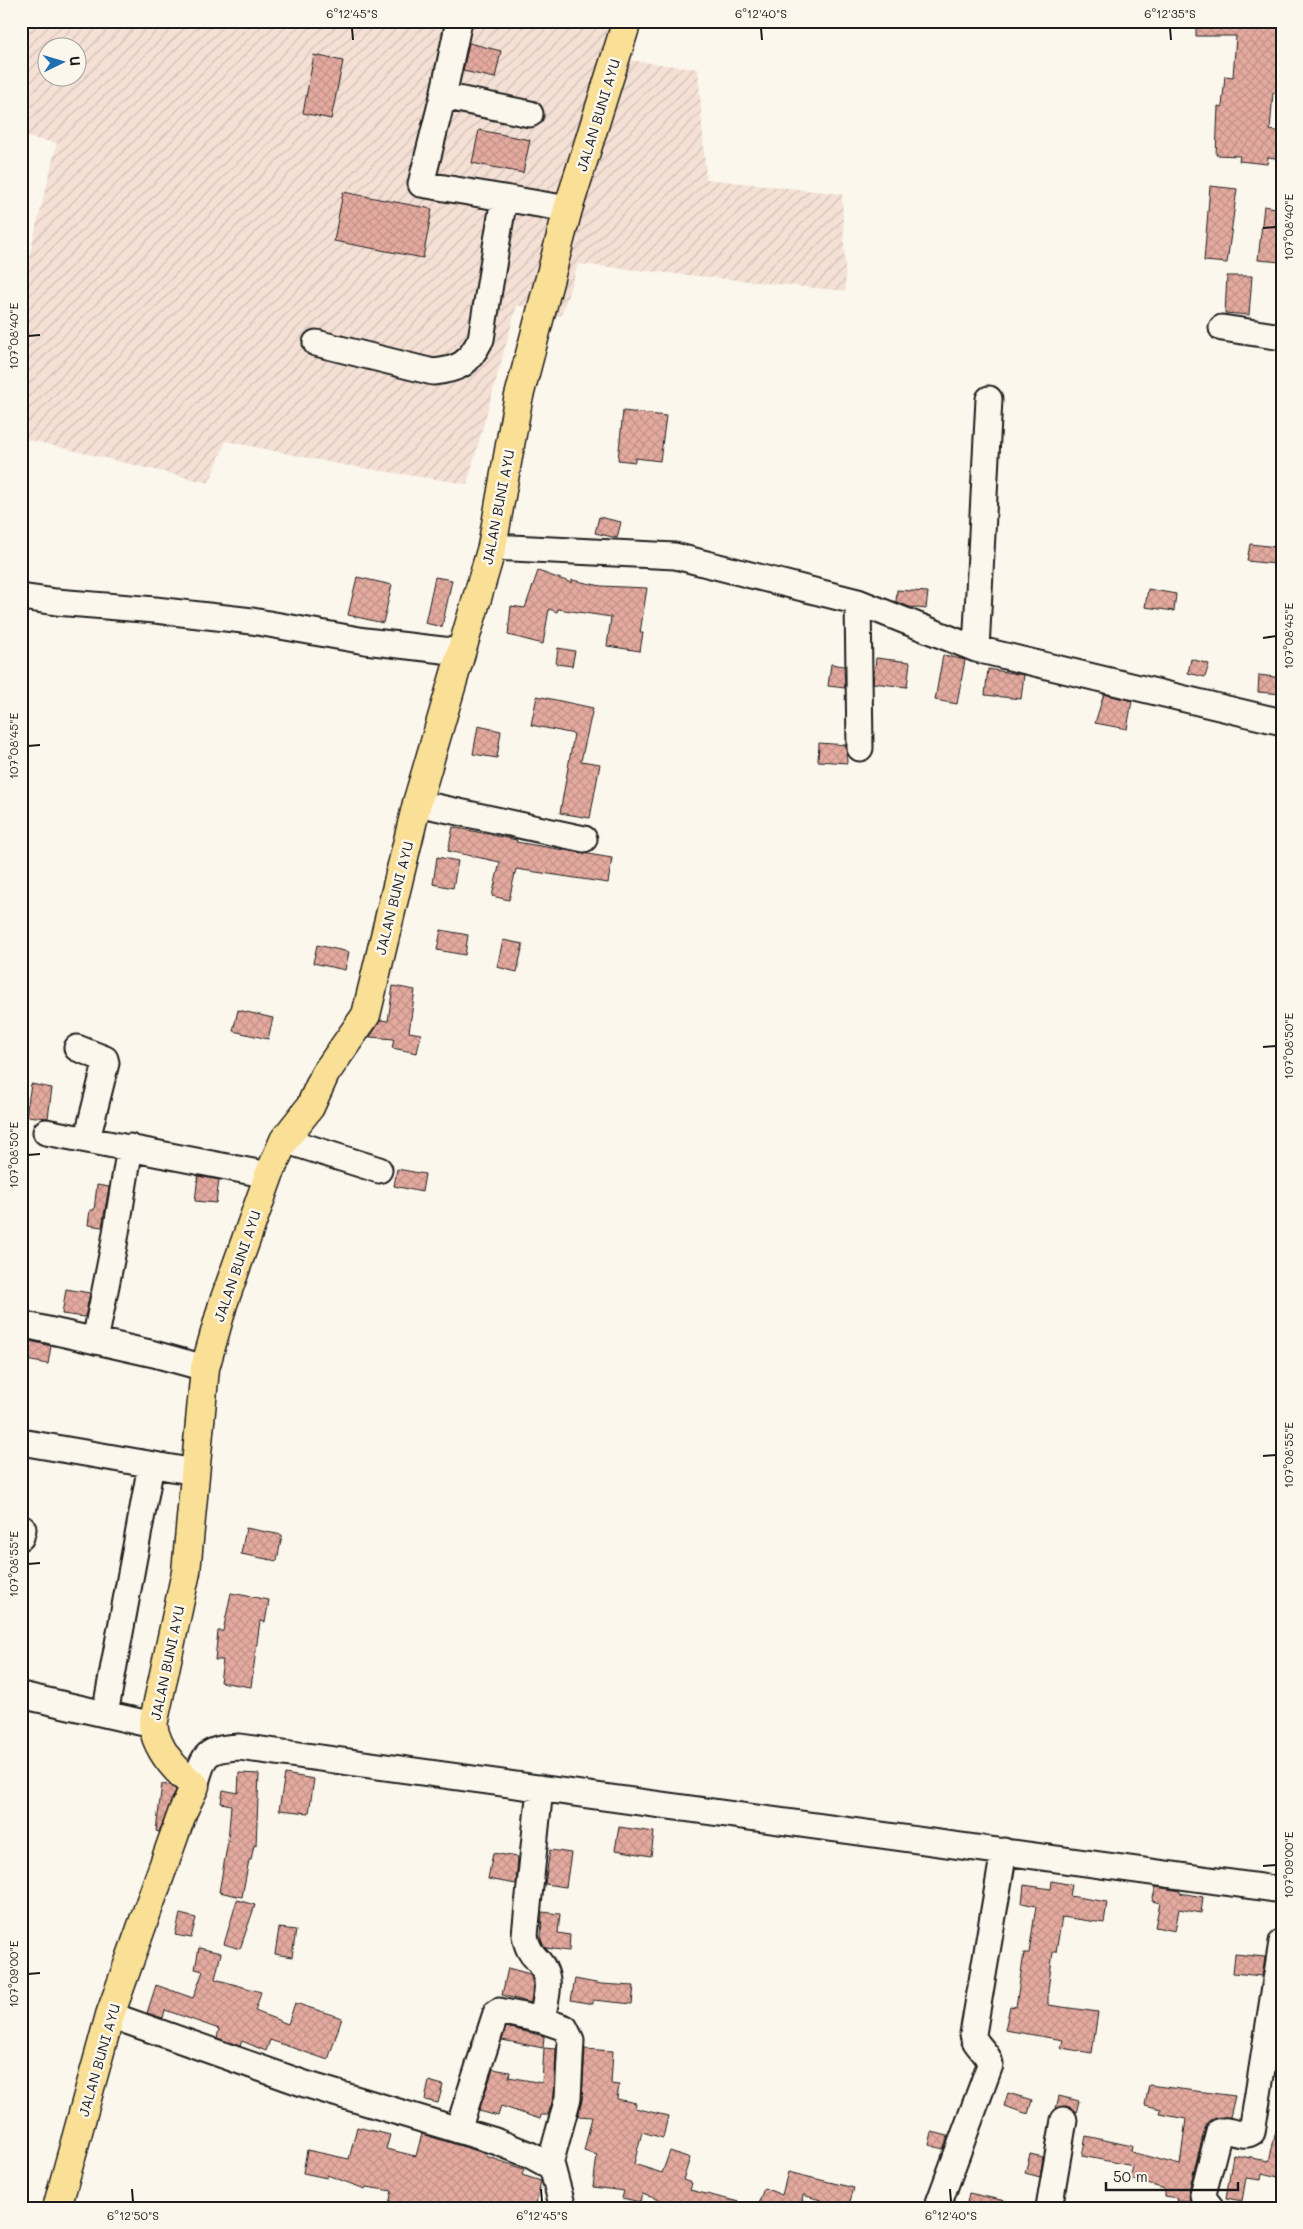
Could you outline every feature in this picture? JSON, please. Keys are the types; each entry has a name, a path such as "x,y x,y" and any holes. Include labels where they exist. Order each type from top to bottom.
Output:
{"main road":[{"name":"JALAN BUNI AYU","path":"57,2208 110,2015 183,1811 190,1782 158,1744 154,1725 186,1572 205,1368 223,1304 269,1175 284,1140 310,1107 324,1074 366,1015 417,803 492,547 518,400 568,209 627,21"}],"street":[{"path":"458,21 443,96 421,184 568,209"},
{"path":"443,96 530,114"},
{"path":"316,343 433,372 452,370 470,360 481,339 504,198"},
{"path":"1222,328 1282,337"},
{"path":"976,649 989,399"},
{"path":"492,547 675,556 858,602 976,649 1282,722"},
{"path":"21,597 252,621 365,642 460,652"},
{"path":"858,602 860,748"},
{"path":"417,803 584,839"},
{"path":"77,1048 106,1062 87,1139"},
{"path":"46,1132 269,1175"},
{"path":"284,1140 379,1170"},
{"path":"95,1340 114,1245 130,1147"},
{"path":"21,1324 95,1340 205,1368"},
{"path":"21,1442 196,1472"},
{"path":"105,1714 151,1464"},
{"path":"21,1695 154,1725"},
{"path":"190,1782 203,1757 219,1748 239,1747 1282,1890"},
{"path":"540,1788 525,1934 527,1949 545,1970 548,1982 542,2020"},
{"path":"937,2208 990,2064 988,2057 975,2042 973,2034 1004,1851"},
{"path":"1210,2208 1203,2196 1219,2132 1223,2130 1247,2135 1252,2132 1282,1942"},
{"path":"458,2130 496,2013 499,2011 542,2020 565,2028 571,2040 568,2098 550,2164"},
{"path":"110,2015 305,2084 495,2141 550,2164 564,2208"},
{"path":"1049,2208 1064,2120"}],"shaded area":[{"path":"21,21 619,21 612,58 698,69 706,179 842,194 846,291 578,264 561,316 517,305 467,484 343,465 226,441 209,483 21,438 21,288 57,143 21,136"}],"building":[{"path":"1196,21 1263,21 1262,25 1282,27 1282,94 1273,93 1270,130 1282,132 1282,159 1268,157 1267,164 1239,161 1240,156 1216,155 1218,106 1222,107 1225,76 1233,77 1236,36 1196,36"},
{"path":"469,43 501,51 495,78 463,71"},
{"path":"314,55 343,61 331,119 303,113"},
{"path":"479,130 530,140 523,173 472,163"},
{"path":"1210,186 1237,189 1227,263 1204,261"},
{"path":"343,192 432,209 423,258 334,241"},
{"path":"1264,206 1282,209 1282,262 1258,260"},
{"path":"1227,276 1252,276 1249,315 1225,313"},
{"path":"623,411 666,416 660,461 635,458 635,462 618,460"},
{"path":"599,517 621,522 617,538 595,533"},
{"path":"1250,544 1277,547 1275,564 1247,561"},
{"path":"538,571 572,583 572,580 601,586 647,588 640,633 643,633 640,651 607,646 611,617 558,609 557,612 549,609 543,644 508,635 511,606 525,608"},
{"path":"357,577 392,585 383,623 348,615"},
{"path":"435,577 452,580 442,627 425,623"},
{"path":"1148,589 1176,594 1174,611 1145,607"},
{"path":"897,590 928,592 926,609 910,607 896,602"},
{"path":"558,648 575,651 572,666 556,664"},
{"path":"943,655 965,660 957,704 935,700"},
{"path":"876,658 910,662 907,687 873,683"},
{"path":"1191,659 1209,664 1205,677 1188,673"},
{"path":"831,664 844,666 845,688 828,686"},
{"path":"988,669 1024,675 1021,699 985,695"},
{"path":"1259,675 1282,678 1282,694 1258,692"},
{"path":"1104,694 1132,701 1127,729 1095,723"},
{"path":"537,696 593,708 581,761 600,764 590,818 560,813 574,734 531,725"},
{"path":"478,726 501,731 497,758 473,754"},
{"path":"819,743 846,745 847,763 818,761"},
{"path":"453,827 517,840 516,842 612,858 608,883 516,869 509,900 492,896 500,862 448,851"},
{"path":"437,857 458,861 453,888 433,884"},
{"path":"441,930 468,935 465,955 437,950"},
{"path":"503,940 523,944 517,972 497,967"},
{"path":"317,945 349,952 345,970 313,963"},
{"path":"393,986 415,990 409,1032 421,1034 417,1053 392,1048 394,1039 370,1037 381,1020 388,1021"},
{"path":"238,1010 273,1018 268,1039 233,1031"},
{"path":"31,1084 52,1088 48,1118 26,1116"},
{"path":"397,1169 425,1174 422,1192 394,1186"},
{"path":"198,1176 219,1180 216,1203 195,1201"},
{"path":"97,1185 109,1187 102,1227 88,1225 90,1210 94,1210"},
{"path":"66,1289 90,1293 85,1317 62,1314"},
{"path":"30,1341 51,1346 48,1364 26,1360"},
{"path":"246,1528 282,1535 277,1561 241,1554"},
{"path":"231,1593 269,1600 265,1622 260,1621 251,1687 220,1682 223,1660 215,1660 218,1631 223,1631"},
{"path":"239,1773 259,1774 256,1846 254,1845 251,1860 249,1860 242,1897 219,1892 228,1841 231,1805 221,1803 223,1790 238,1793"},
{"path":"285,1774 314,1779 309,1813 279,1810"},
{"path":"162,1784 170,1785 176,1790 159,1832 156,1831"},
{"path":"619,1827 654,1832 651,1856 615,1850"},
{"path":"550,1850 571,1853 566,1887 545,1884"},
{"path":"493,1853 518,1857 516,1884 488,1879"},
{"path":"1052,1881 1072,1885 1070,1896 1107,1902 1104,1923 1062,1917 1056,1952 1053,1952 1048,1990 1048,2005 1098,2012 1092,2053 1061,2048 1063,2040 1005,2030 1010,2006 1016,2007 1024,1953 1029,1953 1036,1906 1022,1903 1024,1885 1051,1889"},
{"path":"1156,1887 1203,1897 1201,1913 1179,1909 1175,1931 1155,1927 1160,1903 1152,1901"},
{"path":"237,1900 255,1905 240,1949 224,1944"},
{"path":"542,1912 560,1914 558,1933 570,1935 569,1951 546,1948 543,1945 541,1939"},
{"path":"180,1914 196,1918 191,1938 175,1935"},
{"path":"279,1928 296,1930 292,1957 275,1954"},
{"path":"199,1948 221,1953 215,1979 261,1992 255,2011 288,2024 295,2003 342,2018 328,2060 270,2040 266,2051 242,2041 240,2046 217,2038 219,2029 165,2010 163,2018 147,2013 156,1985 193,1998 203,1971 195,1969"},
{"path":"1235,1954 1265,1957 1262,1976 1233,1973"},
{"path":"508,1968 530,1974 533,1984 531,2003 502,1995"},
{"path":"575,1979 601,1984 634,1986 632,2004 593,2000 593,2004 571,2000"},
{"path":"506,2027 544,2036 543,2048 502,2040"},
{"path":"544,2048 556,2049 554,2096 548,2115 541,2115 540,2119 501,2106 498,2116 479,2111 493,2069 510,2072 509,2077 542,2083"},
{"path":"585,2049 613,2051 611,2084 619,2085 617,2099 636,2103 635,2108 668,2116 663,2138 642,2132 634,2164 662,2173 670,2151 690,2158 683,2180 692,2183 690,2190 739,2202 738,2208 684,2208 642,2194 640,2202 622,2198 624,2191 593,2187 597,2155 584,2151 592,2117 578,2116 582,2099"},
{"path":"429,2081 443,2085 438,2103 425,2100"},
{"path":"1149,2085 1235,2096 1230,2117 1215,2118 1205,2128 1189,2190 1190,2202 1176,2201 1177,2198 1165,2196 1165,2189 1130,2179 1133,2166 1082,2156 1086,2136 1132,2146 1131,2152 1180,2165 1186,2119 1160,2114 1161,2109 1145,2105"},
{"path":"1008,2093 1032,2100 1028,2114 1004,2106"},
{"path":"1059,2096 1079,2101 1076,2113 1067,2106 1056,2109"},
{"path":"357,2127 390,2135 386,2149 416,2156 422,2134 487,2154 486,2156 524,2169 522,2175 541,2181 535,2208 388,2208 392,2191 366,2187 365,2189 327,2175 327,2178 303,2173 307,2150 349,2159"},
{"path":"1276,2131 1282,2131 1282,2178 1262,2173 1261,2180 1246,2178 1242,2201 1226,2198 1233,2155 1269,2161"},
{"path":"932,2132 948,2136 943,2149 929,2145"},
{"path":"1030,2154 1043,2157 1040,2177 1025,2173"},
{"path":"788,2172 854,2188 848,2208 803,2195 802,2201 814,2205 813,2208 757,2208 764,2188 782,2195"},
{"path":"969,2193 1010,2202 1009,2208 966,2208"}]}
